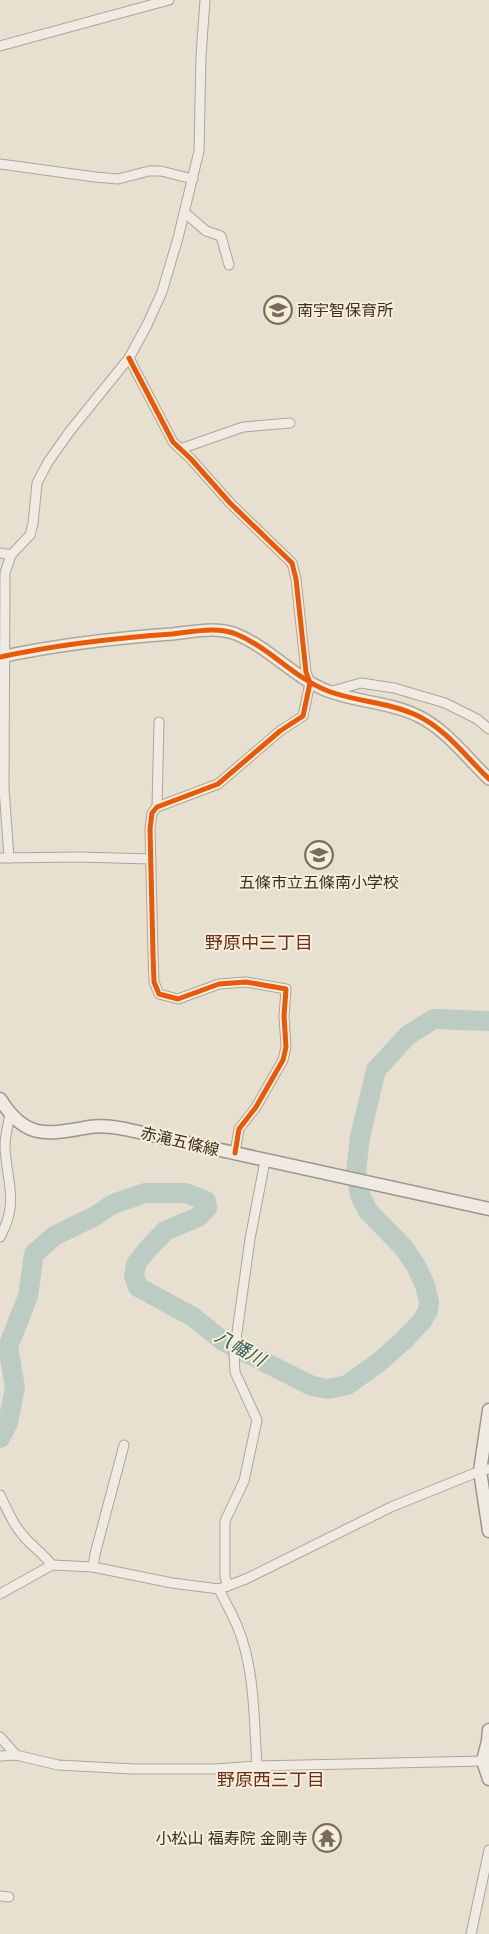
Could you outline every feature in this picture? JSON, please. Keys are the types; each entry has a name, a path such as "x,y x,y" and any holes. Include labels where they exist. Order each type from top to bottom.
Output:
{"main road":[{"name":"赤滝五條線","path":"0,1099 10,1115 21,1124 35,1131 54,1134 108,1126 489,1209"},
{"path":"489,1410 484,1470 489,1530"},
{"path":"489,1730 483,1761 489,1779"}],"street":[{"path":"0,46 169,0"},
{"path":"150,859 80,857 4,858 2,657 5,573 11,555 30,534 33,524 37,483 48,462 74,424 129,358 162,292 200,151 201,56 205,0"},
{"path":"0,164 95,178 118,179 149,171 161,171 193,179"},
{"path":"184,212 206,231 221,236 229,265"},
{"path":"129,358 173,442 191,459 230,503 292,563 297,589 306,672 310,682 303,716 280,730 218,784 157,807 152,813 150,859 154,982 159,994 178,999 219,984 246,982 286,989 284,1016 286,1047 282,1060 256,1107 240,1129 235,1153"},
{"path":"180,449 243,427 290,423"},
{"path":"0,552 11,555"},
{"path":"2,657 127,638 208,629 234,633 262,647 310,682 329,692 414,714 428,721 443,733 489,779"},
{"path":"329,692 360,683 394,688 445,703 477,718 489,729"},
{"path":"157,807 158,722"},
{"path":"0,1237 6,1226 12,1195 5,1145 10,1115"},
{"path":"257,1766 254,1712 247,1657 224,1588 225,1521 244,1481 257,1420 235,1372 234,1354 249,1248 265,1160"},
{"path":"93,1567 124,1445"},
{"path":"0,1594 52,1565 93,1567 172,1583 224,1588 312,1547 391,1507 484,1470"},
{"path":"0,1495 7,1510 26,1539 41,1551 52,1565"},
{"path":"0,1737 16,1755"},
{"path":"0,1756 16,1755 58,1765 134,1769 215,1769 257,1766 483,1761"},
{"path":"472,1934 489,1850"}],"waterway":[{"name":"八幡川","path":"0,1438 8,1423 15,1387 8,1347 28,1296 34,1254 54,1236 95,1216 113,1204 145,1193 186,1193 206,1201 207,1208 198,1217 165,1231 146,1251 136,1264 134,1276 138,1287 193,1317 223,1341 312,1386 328,1389 347,1385 378,1363 422,1321 428,1311 429,1302 425,1285 416,1266 404,1248 368,1211 360,1195 356,1172 360,1137 376,1070 408,1035 434,1019 489,1021"}],"cycle path":[{"path":"129,358 173,442 191,459 230,503 292,563 296,579 306,672 310,683 303,716 280,731 218,784 157,807 152,813 150,829 154,982 159,994 178,999 219,984 246,982 286,989 284,1016 286,1047 283,1060 256,1107 239,1129 235,1153"},
{"path":"0,657 107,640 220,630 236,634 248,640 304,679 328,691 350,698 395,707 427,721 446,735 489,779"}],"place":[{"name":"南宇智保育所","path":"278,310"},
{"name":"五條市立五條南小学校","path":"319,855"},
{"name":"小松山 福寿院 金剛寺","path":"327,1838"}],"district":[{"name":"野原中三丁目","path":"259,943"},
{"name":"野原西三丁目","path":"271,1780"}]}
